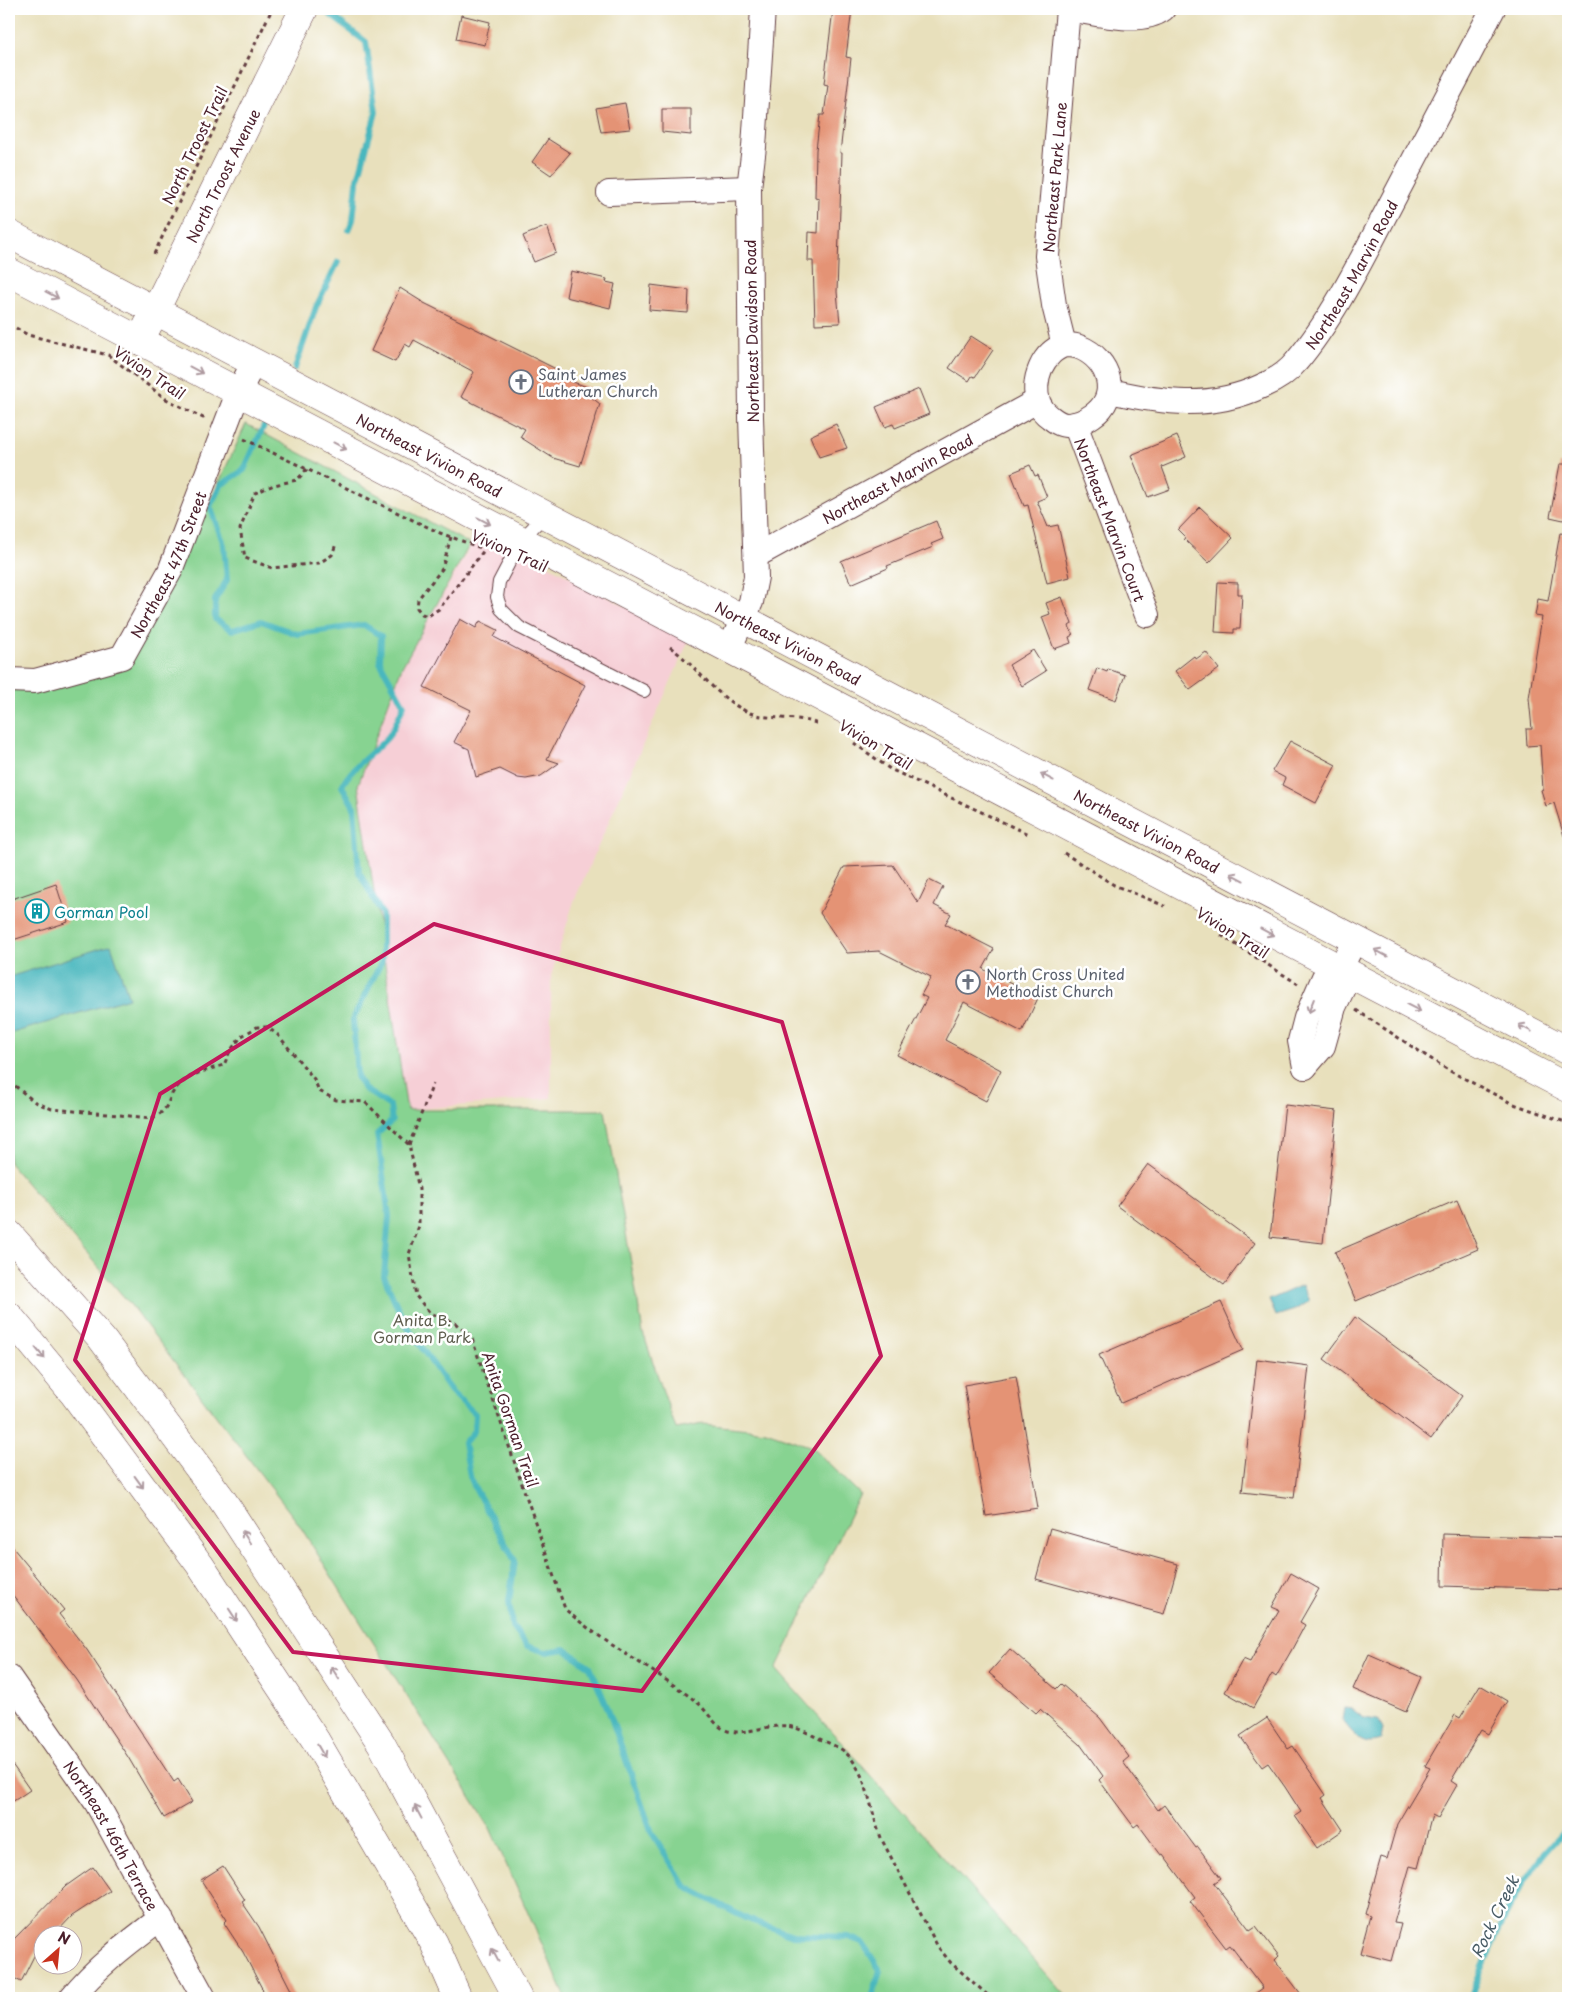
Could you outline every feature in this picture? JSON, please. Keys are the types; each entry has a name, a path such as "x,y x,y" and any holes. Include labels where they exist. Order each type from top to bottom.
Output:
{"main road":[{"name":"North Troost Avenue","path":"140,341 304,10"},
{"name":"Northeast Vivion Road","path":"9,234 1568,1051"},
{"path":"9,272 238,393 516,550 729,649 1568,1088"},
{"path":"1162,876 1187,866 1210,863"},
{"path":"9,1234 100,1338 221,1498 381,1743 518,1998"},
{"path":"9,1316 73,1393 200,1565 295,1709 316,1741 434,1943 458,1998"}],"street":[{"name":"Northeast Davidson Road","path":"729,649 745,619 751,602 757,555 751,417 749,188 754,147 763,9"},
{"name":"Northeast Park Lane","path":"1064,344 1054,305 1047,256 1068,9 1139,19 1156,14 1163,9"},
{"name":"Northeast Marvin Road","path":"1110,391 1158,402 1184,403 1212,400 1237,395 1262,386 1296,363 1322,326 1364,256 1493,9"},
{"path":"609,193 749,188"},
{"path":"1064,344 1080,347 1096,360 1108,376 1110,391 1100,411 1076,424 1066,425 1056,422 1044,413 1037,401 1035,390 1045,362 1051,353 1064,344"},
{"name":"Northeast 47th Street","path":"9,680 35,681 122,657 170,571 230,432 238,393 254,362"},
{"name":"Northeast Marvin Road","path":"757,555 1037,401"},
{"name":"Northeast Marvin Court","path":"1076,424 1147,615"},
{"path":"1326,997 1344,986 1340,970 1355,939"},
{"name":"Northeast 46th Terrace","path":"9,1677 96,1802 204,1998"},
{"path":"72,1998 86,1980 114,1953 160,1918"}],"lane":[{"path":"545,515 516,550 499,582 497,596 502,609 518,627 644,691"}],"path":[{"name":"North Troost Trail","path":"154,255 272,9"},
{"name":"Vivion Trail","path":"9,324 28,335 108,355 166,399 307,470 450,537 485,549 516,550"},
{"path":"307,470 298,480 274,485 255,493 240,529 246,558 272,568 319,563 332,555 336,544"},
{"path":"450,537 442,569 418,598 417,608 422,614 428,616 439,609 485,549"},
{"name":"Vivion Trail","path":"667,645 678,653 719,693 751,713 807,720 824,727"},
{"name":"Vivion Trail","path":"850,739 890,769 1035,838"},
{"path":"1059,850 1114,885 1172,909"},
{"name":"Vivion Trail","path":"1220,934 1281,975 1369,1017 1404,1043 1483,1088 1511,1103 1568,1124"},
{"path":"9,1081 35,1102 52,1109 152,1118 166,1109 176,1088 194,1074 224,1065 230,1051 242,1036 257,1027 267,1027 278,1035 314,1080 319,1091 336,1100 365,1102 409,1145 433,1084"},
{"name":"Anita Gorman Trail","path":"409,1145 419,1189 419,1226 409,1254 416,1296 430,1313 455,1323 471,1336 565,1609 588,1630 671,1682 700,1705 719,1726 728,1731 790,1726 846,1752 856,1766 865,1788 874,1823 882,1840 938,1946 951,1963 991,1998"}],"highlighted area":[{"path":"434,924 782,1022 881,1356 642,1691 293,1652 75,1360 160,1094"}],"shaded area":[{"path":"480,529 689,640 574,901 551,976 551,1098 407,1110 358,785 402,667"}],"green space":[{"name":"Anita B. Gorman Park","path":"246,424 470,544 402,667 358,785 407,1110 605,1110 643,1333 676,1429 703,1424 766,1431 812,1447 860,1494 776,1669 1068,1998 566,1998 490,1828 298,1523 130,1304 9,1163 9,680 122,657 200,523"}],"water":[{"path":"111,945 129,998 9,1034 9,977"},
{"path":"1302,1285 1309,1301 1295,1310 1276,1316 1269,1300"},
{"path":"1344,1708 1352,1709 1364,1718 1378,1720 1383,1728 1381,1740 1368,1742 1358,1738 1342,1720"}],"building":[{"path":"833,9 852,9 846,57 851,58 840,153 842,153 837,292 840,323 815,324 813,261 808,261 809,232 818,233 819,198 815,197 816,150 820,115 824,115 828,85 824,84"},
{"path":"461,15 490,22 485,45 456,39"},
{"path":"625,103 630,129 601,132 596,108"},
{"path":"662,109 691,109 691,135 662,132"},
{"path":"548,139 570,153 551,175 532,162"},
{"path":"547,226 556,253 534,262 523,236"},
{"path":"571,271 607,279 606,282 615,284 610,308 566,297"},
{"path":"651,285 689,290 688,313 649,310"},
{"name":"Saint James Lutheran Church","path":"400,288 424,303 558,370 556,376 590,388 586,393 600,404 580,466 553,458 520,437 525,429 461,397 474,372 414,340 410,347 405,344 395,362 371,351"},
{"path":"971,336 993,350 975,377 972,376 969,381 949,368"},
{"path":"919,389 929,414 895,428 893,424 885,427 876,407"},
{"path":"836,424 847,448 819,457 810,436"},
{"path":"1177,436 1186,457 1162,467 1170,489 1148,497 1131,455"},
{"path":"1560,464 1568,464 1568,521 1550,517"},
{"path":"1030,465 1035,476 1038,475 1047,497 1037,501 1048,527 1058,525 1070,577 1047,583 1028,505 1024,506 1011,473"},
{"path":"1200,507 1233,538 1209,563 1184,539 1185,537 1178,530"},
{"path":"936,521 943,539 931,544 933,547 887,566 888,568 851,584 841,561"},
{"path":"1560,533 1568,534 1568,678 1563,706 1568,706 1568,835 1564,836 1554,803 1546,806 1541,790 1543,789 1540,745 1527,746 1526,729 1532,729 1529,698 1542,617 1535,616 1538,599 1548,601"},
{"path":"1218,582 1238,583 1238,594 1242,594 1240,629 1234,629 1234,633 1215,632"},
{"path":"1062,597 1072,624 1069,626 1073,635 1069,637 1071,643 1054,649 1042,617 1050,614 1046,603"},
{"path":"460,619 476,628 480,621 498,630 494,637 585,685 547,759 559,763 541,776 526,779 518,778 500,769 476,777 469,749 454,742 471,710 424,687"},
{"path":"1033,650 1046,671 1022,686 1009,665"},
{"path":"1206,652 1219,669 1190,690 1175,671 1194,656 1196,659"},
{"path":"1097,668 1107,672 1108,669 1125,675 1116,700 1089,690"},
{"path":"1290,741 1336,765 1316,803 1282,785 1285,778 1272,771"},
{"name":"North Cross United Methodist Church","path":"893,865 918,903 929,880 943,887 934,905 951,914 945,924 994,949 983,969 1038,998 1022,1032 964,1002 945,1040 1001,1070 986,1101 897,1055 927,998 921,995 931,977 879,951 847,953 820,913 844,867"},
{"name":"Gorman Pool","path":"56,884 68,922 13,940 9,927 9,900"},
{"path":"1285,1105 1337,1111 1323,1243 1270,1237"},
{"path":"1148,1164 1255,1243 1224,1285 1117,1206"},
{"path":"1457,1200 1478,1249 1356,1301 1335,1252"},
{"path":"1221,1302 1243,1350 1121,1403 1099,1355"},
{"path":"1355,1317 1462,1396 1431,1439 1324,1359"},
{"path":"1257,1359 1309,1366 1294,1498 1242,1492"},
{"path":"1016,1376 1038,1508 986,1516 964,1385"},
{"path":"1050,1528 1178,1564 1164,1614 1036,1579"},
{"path":"1443,1534 1568,1538 1568,1590 1442,1586"},
{"path":"9,1543 64,1610 59,1614 87,1650 174,1782 178,1779 192,1802 164,1818 128,1757 77,1680 9,1590"},
{"path":"1291,1573 1319,1589 1300,1622 1305,1625 1291,1651 1276,1677 1272,1674 1253,1708 1225,1692 1243,1659 1250,1662 1279,1610 1272,1607"},
{"path":"1010,1649 1056,1689 1061,1684 1100,1718 1129,1757 1123,1762 1158,1810 1164,1805 1196,1848 1198,1847 1221,1878 1214,1883 1250,1930 1256,1926 1279,1956 1275,1960 1304,1998 1249,1998 1263,1988 1230,1945 1226,1948 1190,1901 1195,1897 1163,1854 1161,1855 1138,1824 1134,1827 1099,1780 1103,1776 1080,1744 1040,1709 1036,1713 989,1673"},
{"path":"1369,1654 1421,1677 1406,1712 1353,1689"},
{"path":"1480,1685 1507,1701 1488,1734 1481,1730 1451,1781 1457,1785 1438,1818 1432,1815 1418,1868 1410,1866 1402,1894 1394,1923 1401,1924 1391,1961 1360,1953 1370,1916 1365,1914 1381,1857 1387,1859 1397,1824 1430,1768 1425,1766 1455,1715 1460,1718"},
{"path":"1267,1718 1288,1749 1293,1746 1326,1795 1322,1798 1343,1830 1317,1848 1295,1816 1301,1812 1285,1787 1268,1763 1262,1767 1240,1736"},
{"path":"9,1760 30,1790 9,1804"},
{"path":"223,1866 245,1900 242,1902 259,1927 295,1998 267,1998 243,1952 224,1923 227,1920 201,1880"},
{"path":"93,1867 110,1891 72,1916 64,1924 32,1924 32,1960 21,1982 9,1975 9,1949 14,1939 66,1886"}],"waterway":[{"path":"323,9 366,42 376,112 357,183 353,220 349,230"},
{"path":"295,368 316,307 338,262"},
{"path":"266,421 244,470 221,485 210,506 224,545 227,580 215,600 215,619 232,630 261,621 297,634 364,625 381,636 380,662 404,705 388,737 351,772 342,786 354,807 359,872 382,914 382,961 353,1019 357,1076 364,1089 390,1106 392,1121 377,1134 389,1216 384,1276 404,1322 452,1392 475,1414 474,1431 464,1443 471,1481 515,1561 509,1601 512,1626 527,1646 546,1652 565,1649 590,1667 608,1709 652,1833 686,1887 747,1919 793,1935 848,1937 862,1942 880,1970 872,1998"},
{"name":"Rock Creek","path":"1470,1998 1515,1897 1539,1861 1568,1828"}],"place":[{"name":"Saint James Lutheran Church","path":"521,382"},
{"name":"Gorman Pool","path":"37,911"},
{"name":"North Cross United Methodist Church","path":"968,982"}]}
